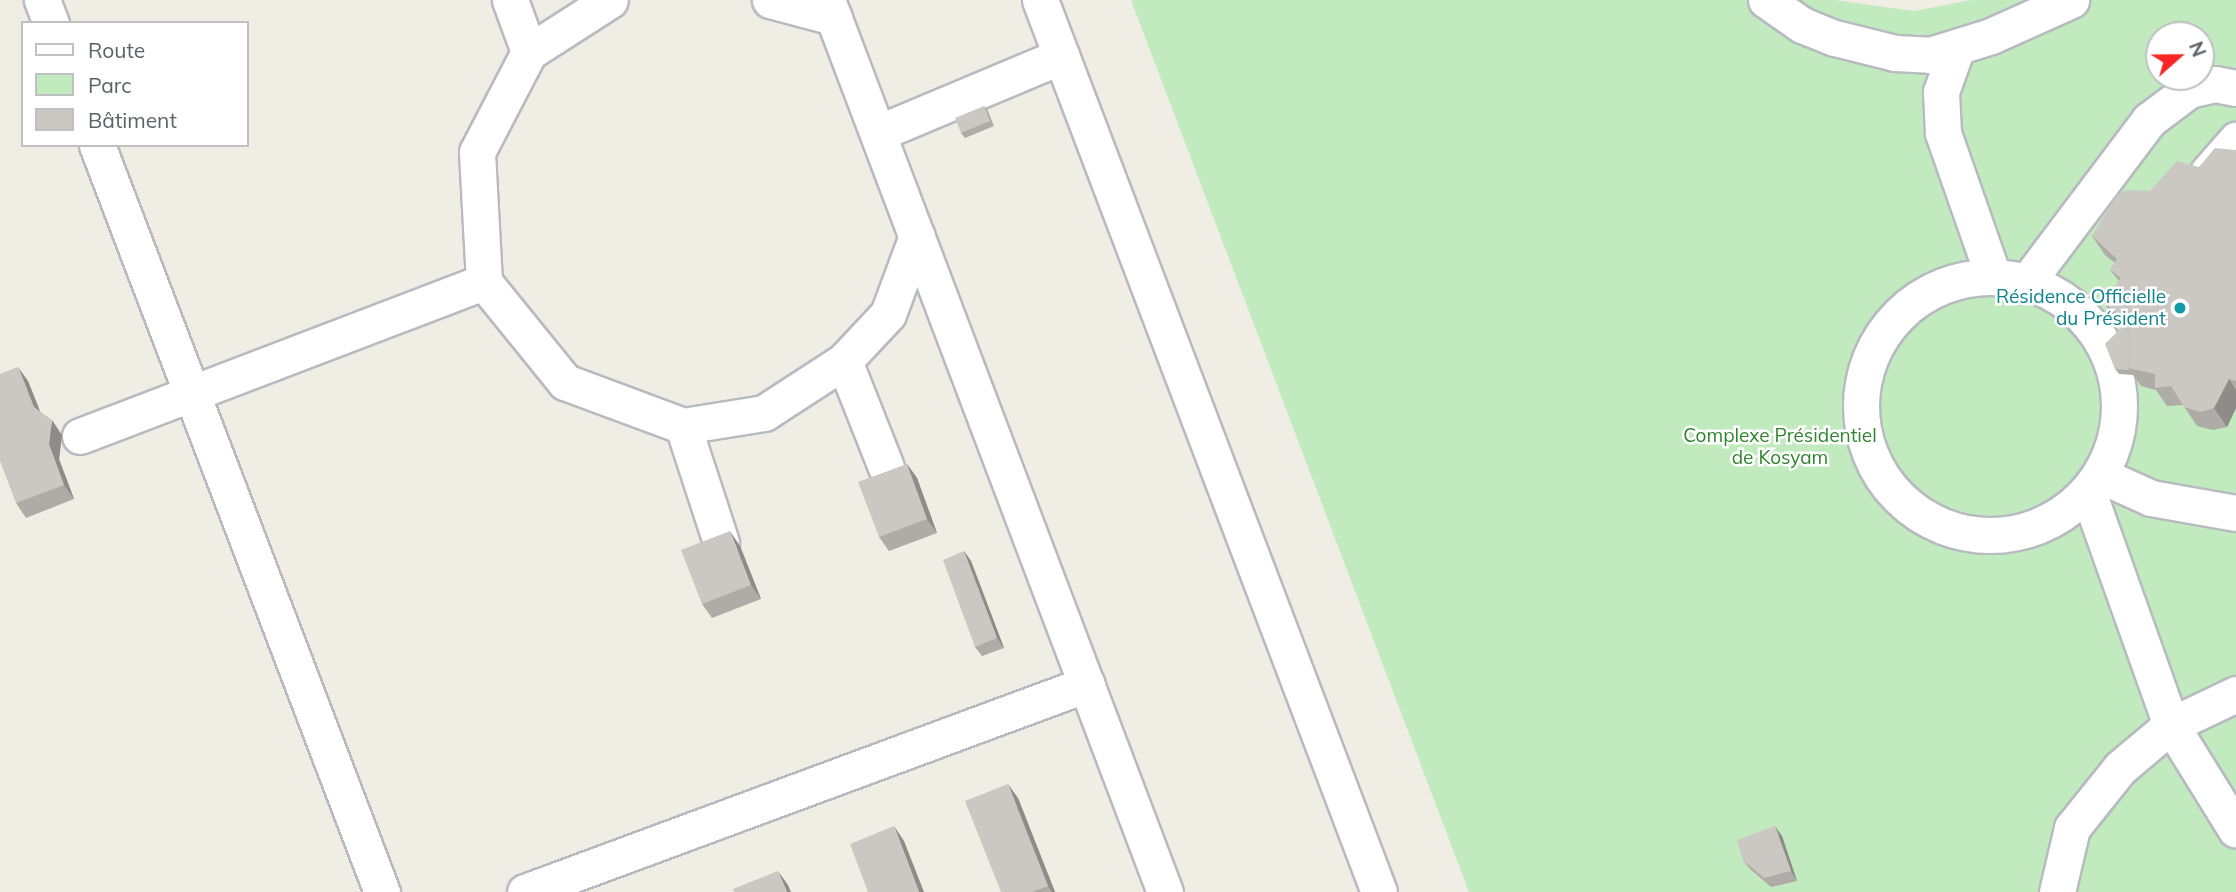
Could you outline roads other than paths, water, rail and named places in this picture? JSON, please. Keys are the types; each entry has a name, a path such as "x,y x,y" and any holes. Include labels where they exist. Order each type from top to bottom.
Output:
{"lane":[{"path":"42,0 50,21"},
{"path":"510,0 529,52"},
{"path":"610,0 529,52 477,152 484,282 565,382 682,426 764,413 844,361 888,314 916,236"},
{"path":"770,0 831,8 1165,892"},
{"path":"1040,0 1379,892"},
{"path":"1766,0 1824,34 1895,53 1930,55 1956,50 2071,0"},
{"path":"1943,133 1942,83 1956,50"},
{"path":"1895,53 1917,81 1943,133 1993,276"},
{"path":"878,133 1061,56"},
{"path":"2027,282 2149,120 2189,90 2215,84 2236,88"},
{"path":"2208,172 2236,140"},
{"path":"98,147 382,892"},
{"path":"1993,276 2027,282 2058,296 2084,317 2108,356 2116,377 2119,411 2114,444 2094,483 2064,514 2035,529 2003,536 1970,535 1939,526 1911,509 1888,486 1871,458 1862,427 1861,394 1868,363 1882,334 1903,309 1930,291 1960,279 1993,276"},
{"path":"80,436 484,282"},
{"path":"844,361 886,467"},
{"path":"682,426 721,542"},
{"path":"2094,483 2151,498 2236,513"},
{"path":"2094,483 2171,725 2236,830"},
{"path":"525,892 1087,684"},
{"path":"2057,892 2072,828 2120,768 2171,725 2236,694"}],"place":[{"name":"Résidence Officielle du Président","path":"2180,308"}],"park label":[{"name":"Complexe Présidentiel de Kosyam","path":"1780,447"}]}
